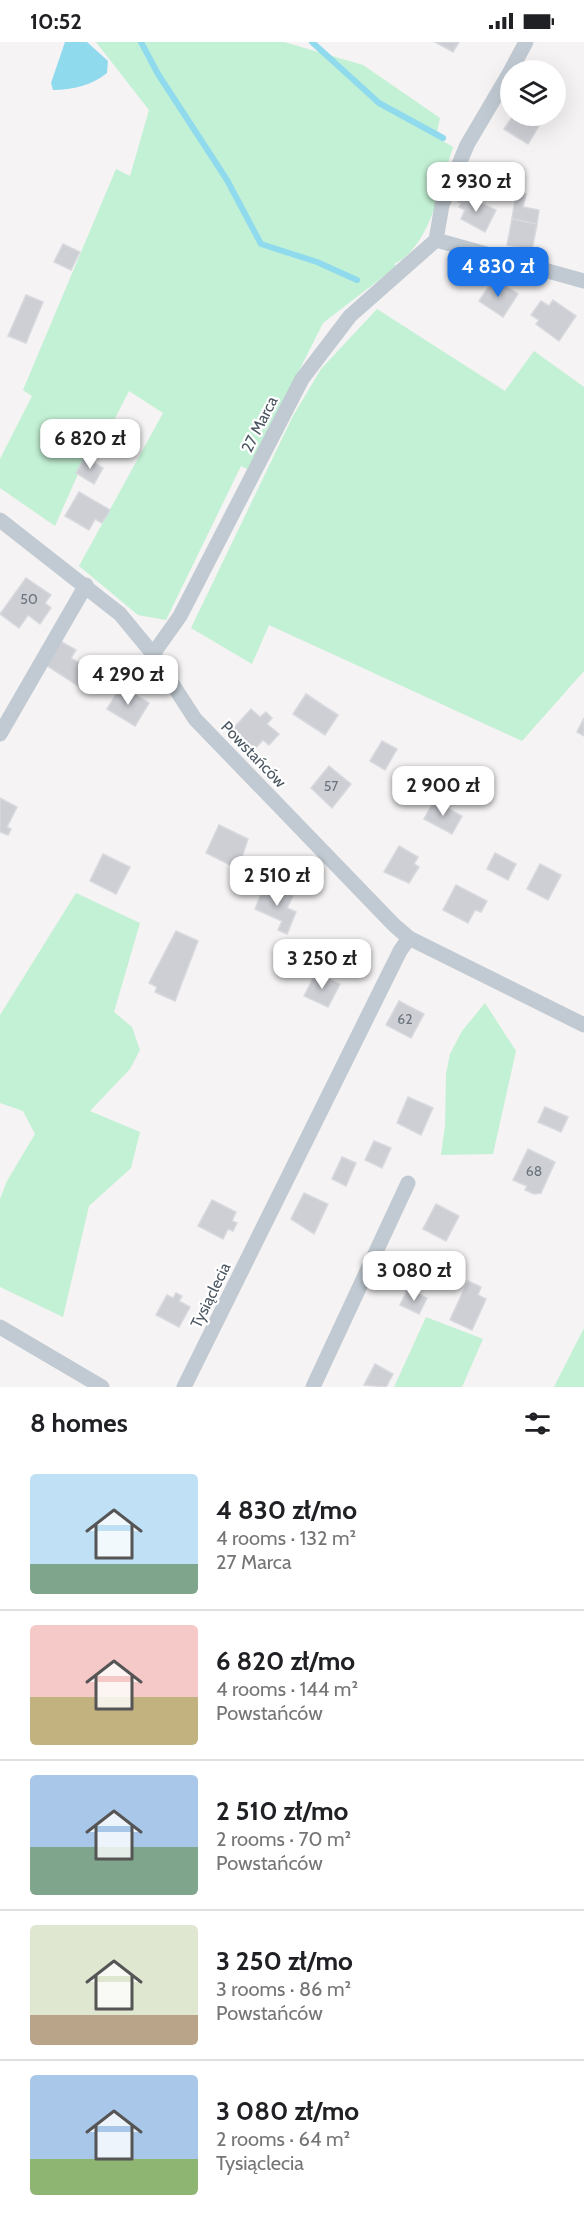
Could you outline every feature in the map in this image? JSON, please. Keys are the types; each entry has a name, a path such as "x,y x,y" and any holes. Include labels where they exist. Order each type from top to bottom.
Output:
{"street":[{"path":"516,60 526,42"},
{"path":"500,88 467,145 442,205 436,240 584,281"},
{"name":"27 Marca","path":"153,654 180,616 302,379 350,316 436,240"},
{"name":"Powstańców","path":"0,520 86,585 120,614 153,654 195,719 409,938 584,1025"},
{"path":"0,734 86,585"},
{"name":"Tysiąclecia","path":"184,1387 400,951 409,938"},
{"path":"313,1387 408,1183"},
{"path":"0,1327 102,1387"}],"green space":[{"path":"96,42 284,42 363,65 440,118 436,137 453,147 433,213 417,244 407,256 394,264 397,266 323,323 249,470 241,466 166,620 138,615 79,566 163,413 129,391 106,436 97,431 55,526 0,488 0,459 32,396 23,390 116,169 130,176 149,110"},
{"path":"377,309 505,391 534,351 584,387 584,671 522,741 269,625 252,664 191,628 293,416 321,369"},
{"path":"76,893 140,923 114,1012 132,1027 140,1050 130,1069 90,1111 140,1132 131,1168 89,1206 63,1317 0,1287 0,1199 7,1181 35,1134 23,1111 0,1103 0,1015"},
{"path":"485,1003 516,1051 493,1154 441,1155 445,1126 446,1074 450,1054 462,1031"},
{"path":"426,1317 483,1339 462,1387 394,1387"},
{"path":"584,1328 584,1387 554,1387"}],"water":[{"path":"65,42 87,42 108,61 107,73 82,86 53,90 51,83"}],"building":[{"path":"435,42 459,42 453,52"},
{"path":"506,126 539,126 528,144 504,129"},
{"path":"516,192 526,194 523,207 539,210 537,224 512,219"},
{"path":"462,194 496,210 485,232 461,219 465,210 459,207 461,203 458,202"},
{"path":"512,219 537,224 532,250 507,245"},
{"path":"63,244 80,252 71,270 54,262"},
{"path":"494,278 518,294 503,317 479,301"},
{"path":"26,295 43,302 26,343 8,336"},
{"path":"553,300 576,316 559,341 536,324 539,320 531,315 541,301 549,306"},
{"path":"85,457 103,468 94,484 76,473"},
{"path":"79,492 110,510 102,523 95,519 89,530 65,516"},
{"path":"26,578 51,595 45,603 51,608 40,624 28,615 19,628 0,614"},
{"path":"60,641 76,650 71,658 89,669 78,686 46,665"},
{"path":"121,686 149,703 135,726 107,709"},
{"path":"306,694 338,715 325,735 293,714"},
{"path":"251,709 260,717 266,712 272,718 267,724 279,734 269,745 263,740 253,751 231,731"},
{"path":"584,718 584,736 577,732"},
{"path":"382,741 397,749 385,770 370,761"},
{"path":"329,766 351,784 332,808 311,788"},
{"path":"0,798 17,807 7,827 11,829 8,835 0,832"},
{"path":"434,801 462,816 452,834 424,819"},
{"path":"219,825 248,839 238,869 206,853"},
{"path":"399,846 418,857 414,864 419,867 409,883 384,872"},
{"path":"495,853 516,864 508,880 487,869"},
{"path":"103,854 130,867 116,894 90,881"},
{"path":"540,864 561,875 548,900 527,889"},
{"path":"265,884 293,896 287,908 296,912 287,934 278,930 282,921 255,909"},
{"path":"456,885 487,901 481,912 475,910 468,923 443,910"},
{"path":"176,931 198,941 175,1001 155,992 157,987 149,983"},
{"path":"316,973 340,984 328,1007 304,996"},
{"path":"399,1001 424,1014 411,1038 386,1025"},
{"path":"408,1097 433,1108 421,1135 397,1123"},
{"path":"545,1107 568,1117 561,1132 538,1122"},
{"path":"374,1141 391,1148 382,1168 365,1160"},
{"path":"528,1149 555,1162 541,1193 534,1194 525,1190 527,1186 513,1180"},
{"path":"342,1157 356,1163 346,1186 332,1179"},
{"path":"304,1193 328,1204 314,1234 291,1219"},
{"path":"212,1200 236,1212 232,1221 237,1223 233,1231 228,1229 223,1239 198,1226"},
{"path":"436,1204 459,1216 446,1241 423,1229"},
{"path":"468,1281 481,1287 478,1295 486,1299 472,1330 450,1320"},
{"path":"408,1289 427,1298 419,1314 400,1305"},
{"path":"176,1293 182,1296 179,1301 190,1307 179,1327 156,1315 167,1295 173,1298"},
{"path":"375,1364 393,1374 386,1387 364,1385"}],"waterway":[{"path":"141,42 158,74 227,180 261,244 317,262 357,280"},
{"path":"312,42 379,103 443,138"}]}
